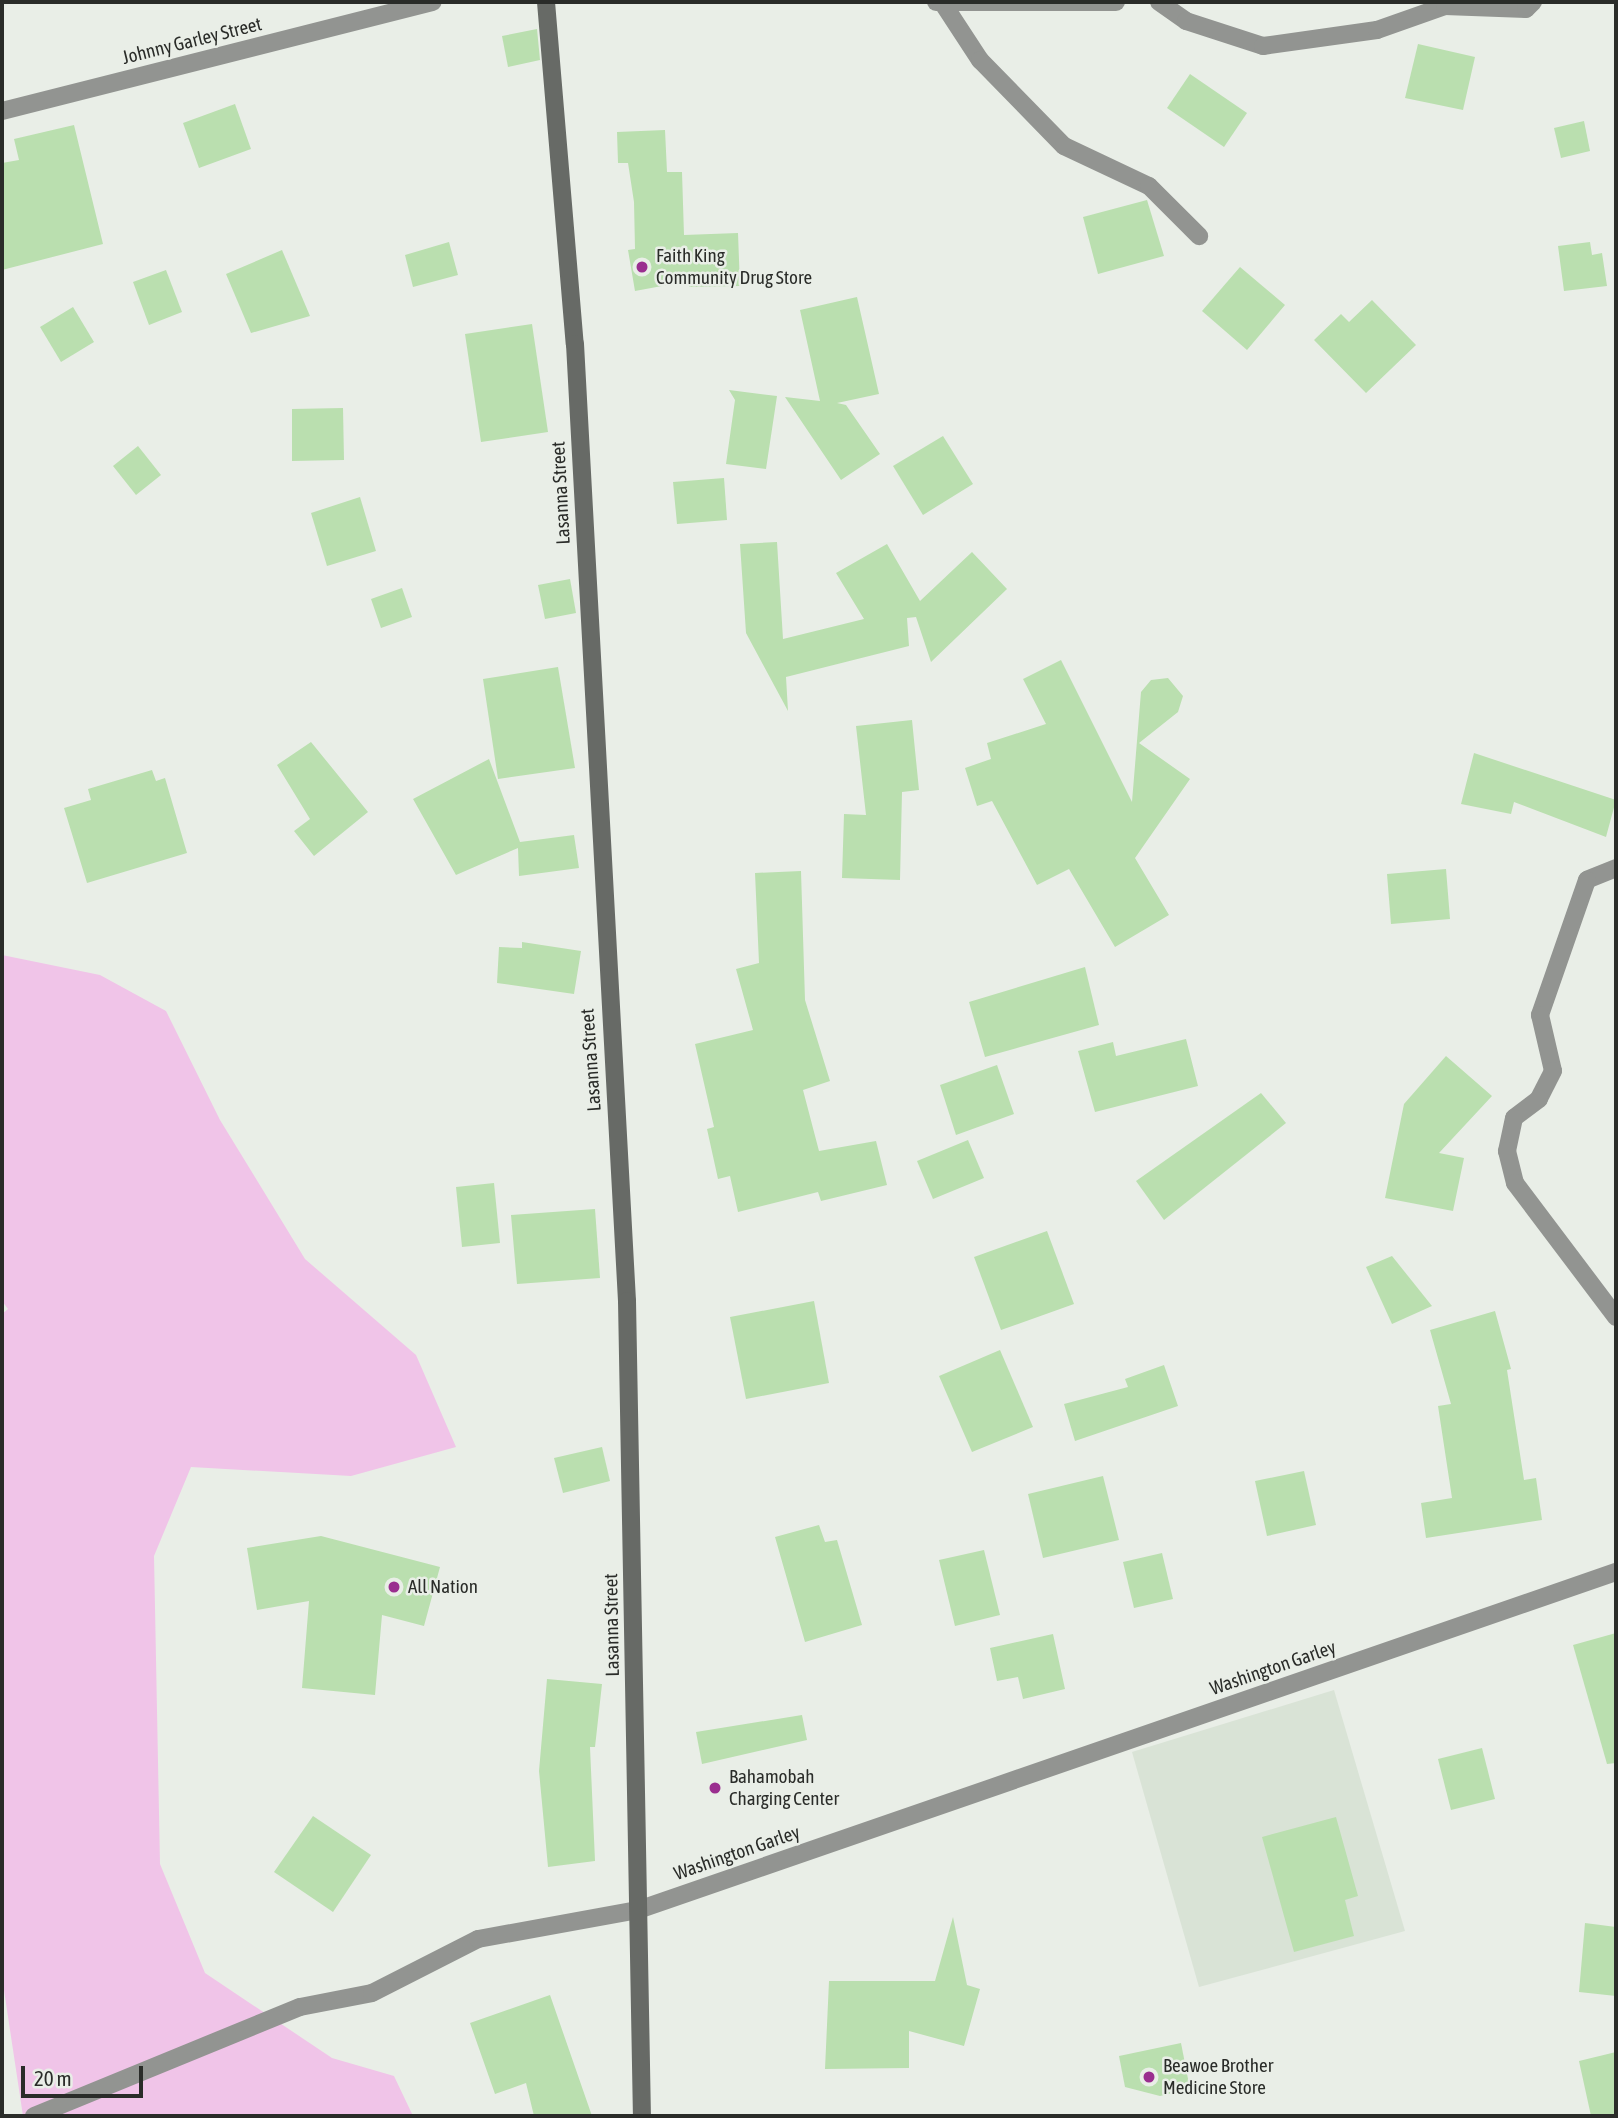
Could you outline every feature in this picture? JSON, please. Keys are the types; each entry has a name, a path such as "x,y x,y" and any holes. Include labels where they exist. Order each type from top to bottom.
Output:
{"street":[{"name":"Johnny Garley Street","path":"2,111 432,2"},
{"name":"Lasanna Street","path":"545,2 575,344 627,1301 642,2116"},
{"path":"940,3 1116,2"},
{"path":"1159,2 1186,21 1263,46 1377,30 1445,6 1526,9 1533,2"},
{"path":"940,3 980,60 1064,146 1149,186 1199,236"},
{"path":"1616,868 1587,880 1540,1015 1553,1070 1539,1099 1514,1118 1507,1152 1515,1183 1616,1317"},
{"name":"Washington Garley","path":"34,2116 300,2007 372,1993 478,1939 638,1910 1616,1572"}],"shaded area":[{"path":"2,955 100,975 166,1011 220,1120 305,1259 416,1355 456,1447 351,1476 191,1467 154,1556 160,1864 205,1973 332,2058 394,2076 413,2116 23,2116 2,1977 2,1314 8,1309 2,1301"},
{"path":"1334,1690 1405,1931 1199,1987 1132,1752"}],"building":[{"path":"537,29 540,60 508,67 502,36"},
{"path":"1418,44 1475,57 1463,110 1405,98"},
{"path":"1190,74 1247,113 1224,147 1167,108"},
{"path":"235,104 251,149 199,168 183,123"},
{"path":"1584,121 1590,151 1561,158 1554,128"},
{"path":"74,125 103,244 2,270 2,163 19,160 14,139"},
{"path":"665,130 667,172 682,172 684,235 738,233 740,286 689,287 689,281 635,291 628,250 635,249 634,202 628,163 618,163 617,132"},
{"path":"1147,200 1164,256 1098,274 1083,217"},
{"path":"449,242 458,275 413,287 405,255"},
{"path":"1590,242 1592,255 1602,253 1607,286 1564,291 1558,246"},
{"path":"282,250 310,316 251,333 226,274"},
{"path":"1240,267 1285,305 1247,350 1202,311"},
{"path":"166,270 182,312 149,325 133,282"},
{"path":"857,297 879,394 837,403 846,405 880,454 841,480 785,397 820,401 800,310"},
{"path":"1372,300 1416,345 1366,393 1314,340 1341,314 1349,322"},
{"path":"73,307 94,342 61,362 40,327"},
{"path":"532,324 548,432 481,442 465,334"},
{"path":"729,390 777,396 766,469 726,464 735,400"},
{"path":"343,408 344,460 292,461 292,409"},
{"path":"943,436 973,484 923,515 893,466"},
{"path":"138,446 161,475 136,495 113,466"},
{"path":"724,478 727,520 677,524 673,482"},
{"path":"360,497 376,551 327,566 311,513"},
{"path":"777,542 783,639 864,619 836,573 887,544 920,601 972,552 1007,589 931,662 916,617 907,618 909,646 786,677 788,711 746,633 740,544"},
{"path":"570,579 576,613 545,619 538,585"},
{"path":"402,588 412,617 381,628 371,599"},
{"path":"1061,660 1132,802 1141,692 1151,680 1168,678 1183,696 1178,712 1139,743 1190,779 1135,858 1169,915 1115,947 1069,869 1037,885 992,801 977,806 965,768 991,759 987,743 1046,724 1023,679"},
{"path":"558,667 575,768 498,779 483,679"},
{"path":"912,720 919,790 902,792 900,880 842,878 844,814 866,815 856,726"},
{"path":"311,742 368,812 314,856 294,831 310,819 277,765"},
{"path":"1474,753 1616,800 1606,837 1514,802 1511,814 1461,804"},
{"path":"489,759 520,842 574,835 579,868 519,876 518,848 456,875 413,799"},
{"path":"152,770 156,781 165,778 187,853 87,883 64,808 91,800 88,789"},
{"path":"1446,869 1450,919 1391,924 1387,874"},
{"path":"801,871 805,1000 830,1081 803,1090 819,1151 876,1141 887,1185 821,1201 818,1192 738,1212 730,1176 718,1179 707,1129 714,1127 695,1044 753,1030 736,969 759,963 755,873"},
{"path":"522,942 581,951 574,994 497,983 499,947 522,948"},
{"path":"1085,967 1099,1025 985,1057 969,1002"},
{"path":"1186,1039 1198,1086 1095,1112 1078,1051 1113,1042 1116,1056"},
{"path":"1446,1056 1492,1096 1439,1153 1464,1158 1453,1211 1385,1198 1404,1104"},
{"path":"997,1065 1014,1114 956,1135 940,1085"},
{"path":"1261,1093 1286,1123 1164,1220 1136,1181"},
{"path":"968,1140 984,1178 933,1199 917,1161"},
{"path":"494,1183 500,1243 462,1247 456,1187"},
{"path":"595,1209 600,1278 517,1284 511,1215"},
{"path":"1047,1231 1074,1304 1001,1330 974,1257"},
{"path":"1392,1256 1432,1306 1392,1324 1366,1267"},
{"path":"814,1301 829,1383 746,1399 730,1317"},
{"path":"1495,1311 1511,1369 1507,1370 1524,1480 1536,1478 1542,1520 1426,1538 1421,1503 1452,1498 1438,1406 1451,1404 1430,1330"},
{"path":"1000,1350 1033,1427 972,1452 939,1376"},
{"path":"1164,1365 1178,1406 1075,1441 1064,1404 1128,1387 1125,1379"},
{"path":"602,1447 610,1481 563,1493 554,1458"},
{"path":"1304,1471 1316,1525 1267,1536 1255,1481"},
{"path":"1103,1476 1119,1540 1043,1558 1028,1494"},
{"path":"819,1525 825,1542 837,1540 862,1625 805,1642 775,1537"},
{"path":"321,1536 440,1567 424,1626 382,1615 375,1695 302,1688 309,1601 257,1610 247,1548"},
{"path":"984,1550 1000,1615 955,1626 939,1560"},
{"path":"1162,1553 1173,1599 1134,1608 1123,1562"},
{"path":"1616,1633 1616,1763 1607,1764 1573,1645"},
{"path":"1053,1634 1065,1689 1023,1699 1018,1677 997,1681 990,1648"},
{"path":"547,1679 602,1684 595,1747 590,1747 595,1861 548,1867 539,1771"},
{"path":"802,1715 807,1740 702,1764 696,1732"},
{"path":"1482,1748 1495,1799 1451,1810 1438,1759"},
{"path":"313,1816 371,1855 333,1912 274,1872"},
{"path":"1336,1817 1358,1896 1345,1900 1354,1936 1294,1952 1262,1837"},
{"path":"953,1917 967,1985 980,1989 964,2046 909,2031 909,2068 825,2069 829,1981 935,1981"},
{"path":"1585,1923 1616,1927 1616,1996 1579,1992"},
{"path":"550,1995 592,2116 534,2116 526,2083 495,2094 470,2023"},
{"path":"1181,2043 1190,2089 1160,2096 1125,2087 1119,2056"},
{"path":"1616,2052 1616,2116 1591,2116 1579,2061"}],"place":[{"name":"Faith King Community Drug Store","path":"642,267"},
{"name":"All Nation","path":"394,1587"},
{"name":"Bahamobah Charging Center","path":"715,1788"},
{"name":"Beawoe Brother Medicine Store","path":"1149,2077"}]}
